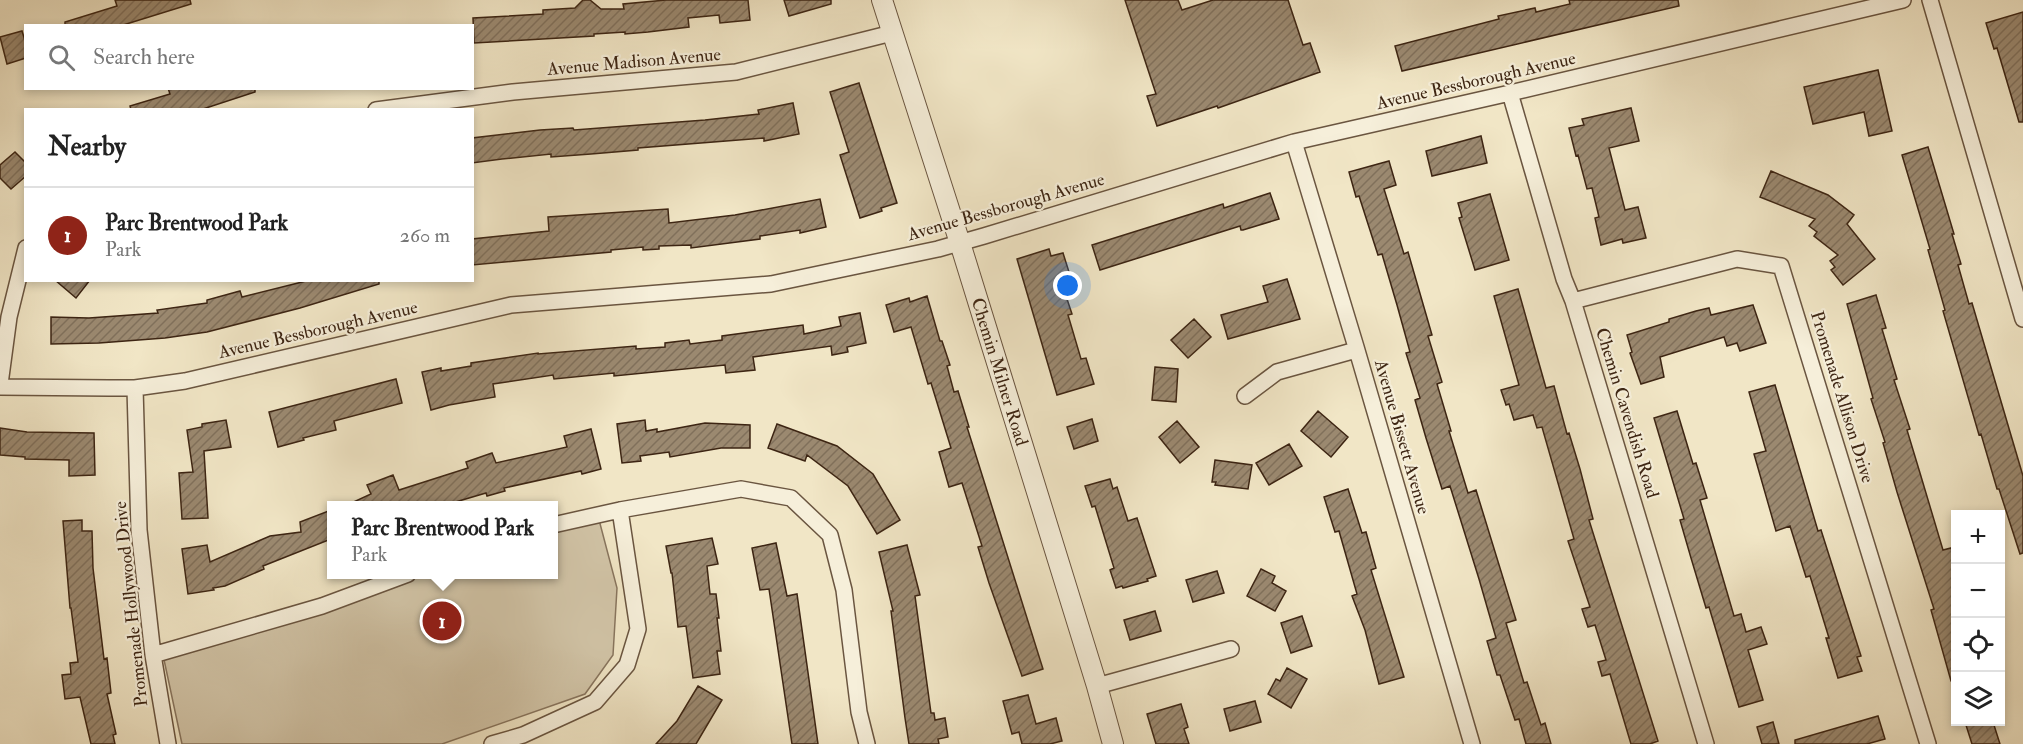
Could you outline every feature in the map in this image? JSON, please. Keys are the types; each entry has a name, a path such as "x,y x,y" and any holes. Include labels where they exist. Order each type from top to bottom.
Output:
{"street":[{"name":"Chemin Milner Road","path":"882,0 960,243 1113,744"},
{"name":"Avenue Bessborough Avenue","path":"0,385 135,388 185,381 511,305 771,284 960,243 1294,142 1903,0"},
{"path":"1930,0 2023,319"},
{"name":"Avenue Madison Avenue","path":"391,108 513,92 736,72 892,33"},
{"name":"Chemin Cavendish Road","path":"1510,93 1564,279 1573,301 1706,744"},
{"name":"Avenue Bissett Avenue","path":"1294,142 1472,744"},
{"path":"0,385 9,318 24,256"},
{"name":"Promenade Allison Drive","path":"1573,301 1737,259 1781,266 1928,744"},
{"path":"1245,396 1277,372 1356,350"},
{"name":"Promenade Hollywood Drive","path":"135,388 139,530 153,655 168,744"},
{"path":"558,524 620,510 741,489 790,498 830,535 844,590 859,712 867,744"},
{"path":"492,744 523,735 595,702 627,665 638,629 620,510"},
{"path":"153,655 321,606 394,579"},
{"path":"1097,686 1231,649"}],"shaded area":[{"path":"598,516 617,588 613,655 585,694 442,744 182,744 163,655 402,579 558,579 558,529"}],"building":[{"path":"115,0 190,0 191,4 126,24 65,24 65,22 117,6"},
{"path":"583,0 590,0 601,9 624,9 623,4 666,0 748,0 750,20 720,23 719,15 688,18 689,27 648,32 474,43 473,18 543,14 543,10 575,8"},
{"path":"784,0 831,0 831,4 789,16"},
{"path":"1125,0 1178,0 1182,10 1213,0 1288,0 1303,45 1310,43 1320,72 1218,108 1217,106 1157,126 1147,96 1156,94"},
{"path":"1569,0 1678,0 1679,6 1402,71 1395,46 1499,19 1498,16 1535,8 1536,12 1570,4"},
{"path":"2023,12 2023,122 2019,122 1997,48 1994,49 1986,23"},
{"path":"22,31 24,59 7,64 0,37"},
{"path":"1878,70 1892,131 1869,136 1864,112 1813,124 1804,87"},
{"path":"859,83 897,203 860,218 840,155 849,152 830,92"},
{"path":"169,90 255,90 255,92 206,108 130,108 130,106 170,94"},
{"path":"793,103 799,134 764,141 764,138 551,157 551,154 474,163 474,138 540,130 573,128 574,130 705,120 759,114 758,110"},
{"path":"1631,108 1639,141 1609,148 1625,210 1638,207 1646,238 1623,243 1622,239 1601,245 1595,218 1599,217 1592,188 1587,189 1569,128 1584,125 1582,119"},
{"path":"1481,136 1487,163 1432,176 1426,151"},
{"path":"1928,147 1954,234 1952,234 1961,264 1958,265 1969,304 1972,303 2023,476 2023,553 2020,554 1981,434 1979,435 1943,311 1945,310 1928,250 1930,249 1902,155"},
{"path":"15,152 24,161 24,178 11,189 0,178 0,165"},
{"path":"1389,161 1396,185 1384,189 1404,254 1408,252 1432,335 1428,336 1442,382 1437,384 1451,431 1449,431 1468,493 1476,490 1516,620 1506,623 1524,683 1527,682 1541,725 1545,723 1551,744 1526,744 1519,719 1515,720 1500,675 1497,675 1487,641 1496,638 1479,579 1450,486 1442,489 1415,400 1420,398 1406,353 1410,352 1397,305 1382,254 1378,255 1349,172"},
{"path":"1771,171 1828,195 1854,215 1847,224 1875,259 1843,285 1831,270 1835,267 1830,261 1838,255 1814,236 1817,232 1809,226 1815,219 1760,197"},
{"path":"1270,193 1279,219 1243,230 1240,226 1100,270 1092,245 1223,204 1224,208"},
{"path":"1490,194 1509,260 1475,270 1459,218 1462,217 1458,203"},
{"path":"820,199 826,227 800,233 800,230 760,236 760,239 691,248 691,245 659,246 659,249 643,250 643,247 474,265 474,239 549,231 548,217 668,209 669,223 735,215"},
{"path":"1049,249 1051,256 1063,253 1069,272 1059,275 1072,314 1068,315 1081,359 1086,358 1094,384 1057,395 1017,259"},
{"path":"1287,279 1300,319 1228,339 1221,315 1268,302 1263,286"},
{"path":"57,282 88,282 76,298"},
{"path":"302,282 379,282 379,284 300,308 207,332 165,338 51,344 51,317 89,318 158,313 157,310 207,303 207,300 240,291 242,297"},
{"path":"1518,289 1546,388 1554,386 1567,434 1569,433 1580,469 1593,519 1589,520 1658,741 1650,744 1631,744 1610,674 1602,676 1598,662 1606,660 1595,625 1588,627 1582,609 1590,607 1568,541 1574,539 1542,427 1537,428 1533,415 1514,420 1501,390 1519,385 1494,296"},
{"path":"1876,295 1886,328 1882,329 1897,379 1894,380 1910,429 1907,430 1943,550 1951,548 1951,681 1931,610 1934,609 1883,443 1885,442 1871,399 1873,398 1847,304"},
{"path":"927,296 940,341 942,341 950,365 947,366 954,392 958,391 969,427 967,427 1043,669 1022,676 989,583 978,547 982,546 962,483 949,487 939,452 951,448 911,327 894,332 886,305 909,298 910,302"},
{"path":"1753,305 1766,343 1740,351 1737,343 1727,346 1724,337 1660,357 1664,377 1641,384 1630,353 1632,352 1627,335 1696,311 1709,308 1711,315"},
{"path":"860,313 866,343 847,347 848,352 832,355 831,346 753,357 755,370 726,373 725,365 614,376 614,373 554,379 553,375 493,384 495,397 431,410 422,372 441,368 441,371 471,366 471,363 538,353 636,346 636,349 665,347 665,343 689,340 690,344 722,340 722,336 803,325 804,334 841,326 839,317"},
{"path":"1194,319 1211,337 1188,358 1171,340"},
{"path":"1155,367 1178,369 1176,402 1152,400"},
{"path":"396,379 402,403 334,421 336,430 278,447 269,412"},
{"path":"1775,385 1818,531 1821,530 1861,656 1857,657 1862,671 1838,678 1826,638 1829,638 1810,576 1806,577 1790,526 1776,531 1754,454 1766,451 1749,392"},
{"path":"1318,411 1348,437 1331,457 1301,431"},
{"path":"1677,411 1693,464 1696,463 1707,498 1700,500 1734,616 1741,614 1746,632 1761,627 1767,644 1748,650 1763,700 1739,707 1709,607 1706,608 1691,558 1680,520 1684,519 1654,418"},
{"path":"1092,419 1098,441 1074,449 1067,427"},
{"path":"226,420 231,447 204,451 208,518 182,519 179,473 193,472 187,430 202,427 202,424"},
{"path":"645,420 646,431 657,429 657,432 705,423 750,425 750,448 721,448 670,457 669,452 640,456 641,461 622,463 617,424"},
{"path":"1177,421 1199,447 1180,463 1159,437"},
{"path":"777,424 837,446 873,474 900,520 877,534 848,486 807,455 805,461 768,448"},
{"path":"0,428 27,432 94,433 95,475 69,476 69,460 25,459 25,457 0,455"},
{"path":"591,429 601,469 582,474 581,471 504,488 505,491 487,496 486,493 459,501 356,501 371,494 367,485 393,475 399,490 468,468 466,462 492,453 496,463 567,447 564,436"},
{"path":"1289,444 1302,466 1269,485 1256,463"},
{"path":"1215,460 1252,465 1248,489 1215,485 1216,482 1212,482"},
{"path":"1110,479 1113,489 1117,487 1128,521 1137,518 1156,576 1147,579 1148,581 1123,588 1122,586 1116,588 1110,570 1114,568 1095,506 1092,507 1085,486"},
{"path":"1348,489 1362,533 1366,532 1376,568 1371,570 1404,677 1379,684 1365,630 1352,596 1357,594 1339,531 1335,532 1324,497"},
{"path":"327,512 327,541 263,566 264,569 225,586 188,594 182,549 207,545 210,562 270,536 301,532 300,522"},
{"path":"82,520 82,531 92,531 93,568 104,659 107,658 111,693 107,694 116,734 113,735 115,744 91,744 80,697 65,699 62,675 71,674 70,663 78,662 70,608 63,521"},
{"path":"712,538 718,564 707,566 710,594 716,594 719,618 717,618 721,651 717,651 720,674 693,678 686,626 678,627 672,573 666,546"},
{"path":"776,543 787,596 797,594 818,744 792,744 769,589 760,590 752,548"},
{"path":"907,545 920,595 915,596 931,713 934,713 935,720 945,718 948,737 938,739 939,744 909,744 891,611 893,611 879,552"},
{"path":"1261,569 1275,576 1272,583 1286,591 1275,611 1247,596"},
{"path":"1217,571 1224,593 1193,602 1186,580"},
{"path":"1155,611 1161,631 1130,640 1124,620"},
{"path":"1302,616 1312,646 1291,653 1281,623"},
{"path":"1287,668 1307,679 1291,708 1268,694 1276,679 1280,681"},
{"path":"698,686 722,700 696,744 656,744 677,721"},
{"path":"1028,695 1036,724 1056,718 1062,741 1050,744 1022,744 1019,732 1012,734 1003,701"},
{"path":"1255,701 1261,722 1230,731 1224,709"},
{"path":"1181,704 1188,727 1184,729 1189,744 1156,744 1147,714"},
{"path":"1878,716 1885,739 1867,744 1795,744 1795,740"},
{"path":"1773,722 1779,744 1762,744 1757,727"},
{"path":"1966,726 1994,726 2000,744 1972,744"}],"place":[{"name":"Parc Brentwood Park","path":"442,621"}]}
